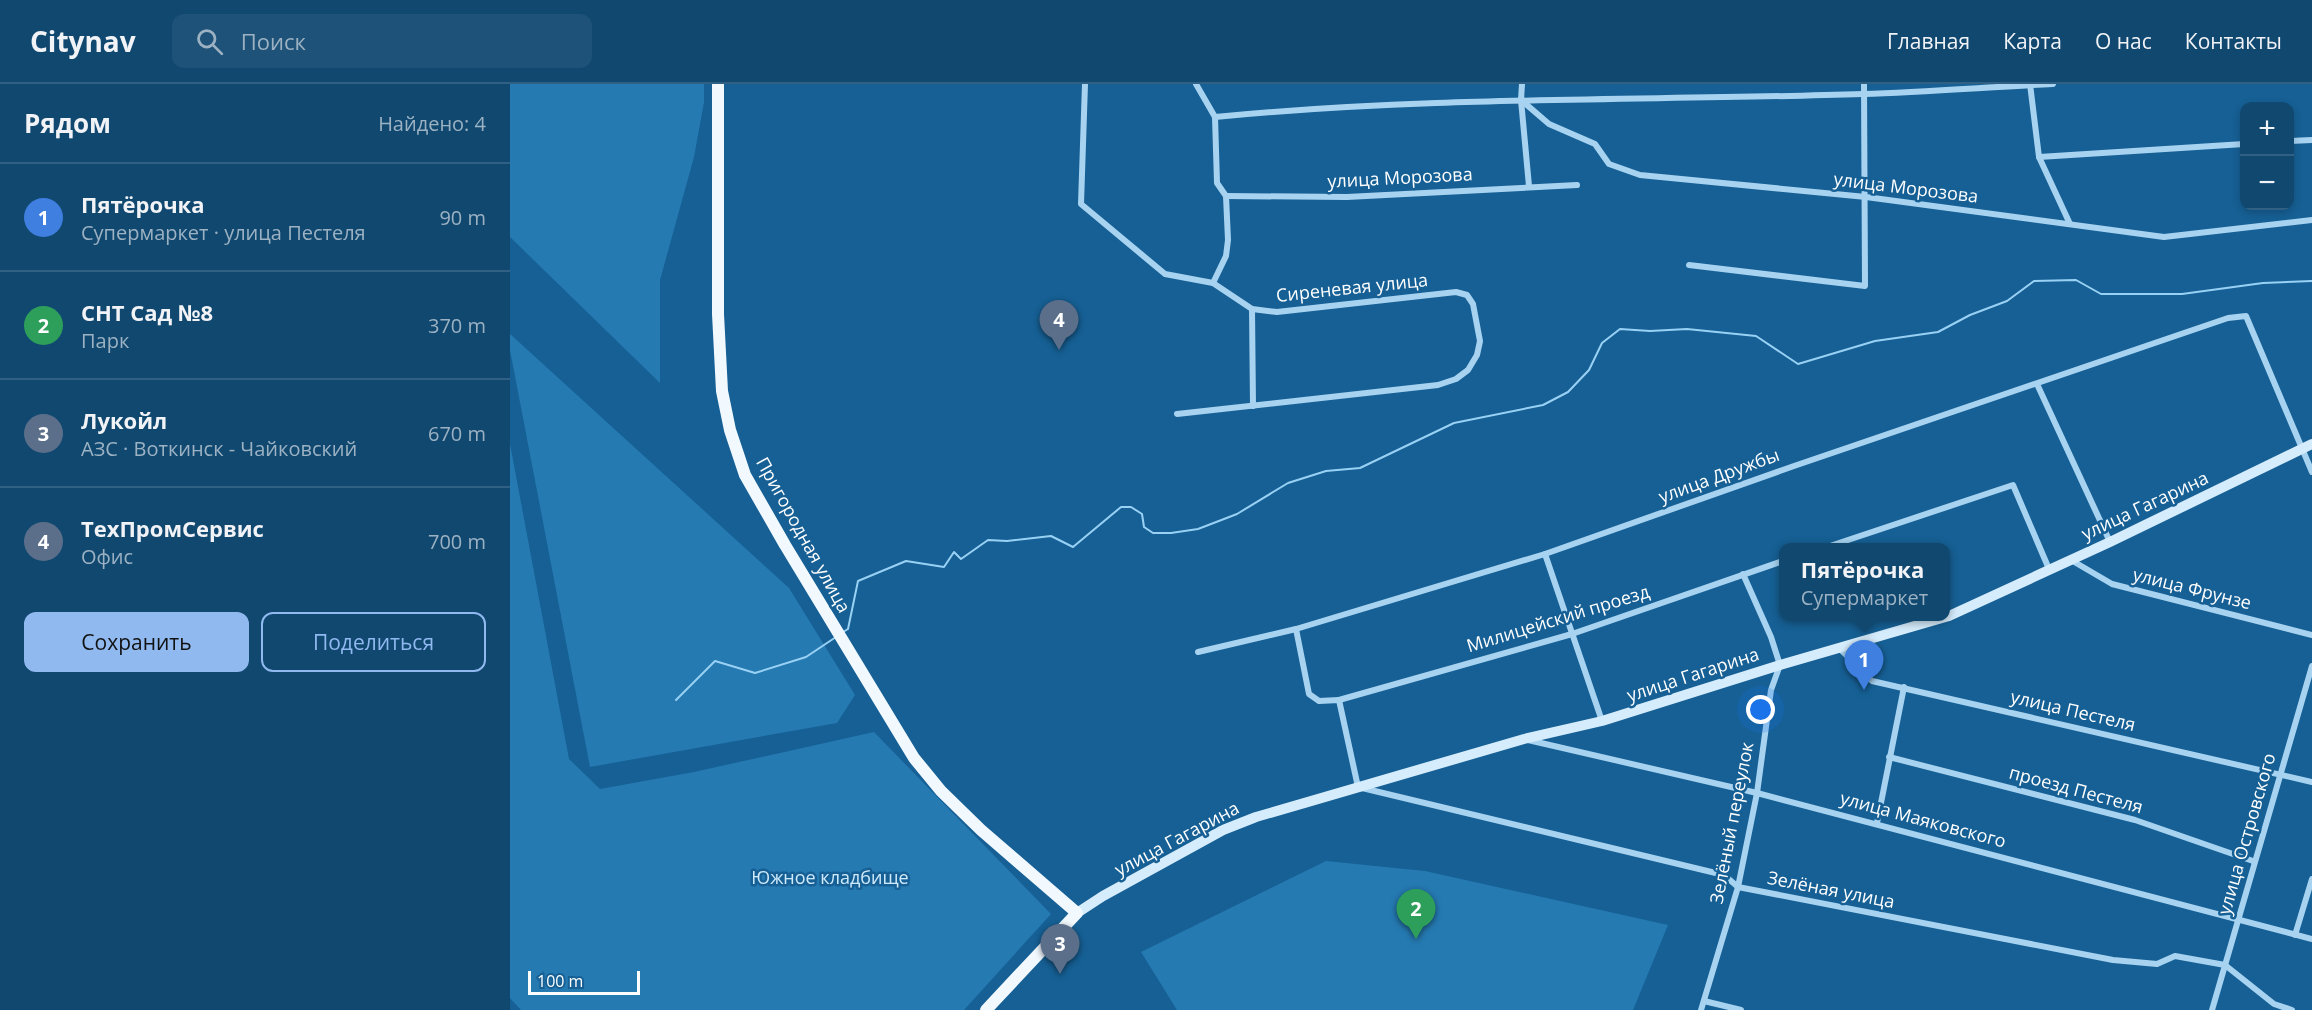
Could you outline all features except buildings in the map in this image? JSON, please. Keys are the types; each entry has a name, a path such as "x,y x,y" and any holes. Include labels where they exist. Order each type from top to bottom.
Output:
{"main road":[{"name":"Пригородная улица","path":"718,84 718,314 722,391 730,430 745,475 790,555 914,758 941,791 981,830 1077,912"},
{"name":"улица Гагарина","path":"1950,616 2049,568 2110,542 2308,446"},
{"name":"улица Гагарина","path":"1077,912 1222,830 1256,817 1524,739 1602,721 1780,665 1932,621"},
{"path":"986,1010 1077,912"}],"street":[{"path":"1085,84 1081,204 1165,274 1213,283 1252,309 1253,406 1177,414"},
{"path":"1196,84 1215,117 1217,183 1226,196 1228,240 1226,256 1213,283"},
{"path":"1522,84 1521,100 1529,186"},
{"path":"1689,265 1865,286 1864,84"},
{"path":"1215,117 1285,110 1521,100 1864,94 2053,84"},
{"path":"2030,85 2039,157 2070,224"},
{"name":"улица Морозова","path":"1521,100 1549,124 1595,144 1609,164 1640,175 1866,197 2164,237 2312,220"},
{"path":"2294,141 2312,140"},
{"path":"2039,157 2240,144"},
{"name":"улица Морозова","path":"1226,196 1347,197 1577,185"},
{"name":"Сиреневая улица","path":"1252,309 1277,312 1456,292 1467,295 1473,304 1480,341 1477,355 1468,370 1456,379 1438,385 1253,406"},
{"name":"улица Дружбы","path":"1198,652 1296,629 1545,554 1794,466 2229,318 2246,316 2308,446"},
{"path":"2037,384 2110,542"},
{"path":"2308,446 2312,472"},
{"path":"1839,543 2013,485 2049,568"},
{"path":"1545,554 1602,721"},
{"name":"улица Фрунзе","path":"2070,559 2112,584 2312,635"},
{"name":"Милицейский проезд","path":"1339,700 1572,634 1779,562"},
{"path":"1743,574 1771,637 1780,665"},
{"path":"1296,629 1308,694 1319,701 1339,700 1358,787"},
{"name":"улица Пестеля","path":"1839,648 1872,681 2312,782"},
{"name":"Зелёный переулок","path":"1701,1010 1738,887 1757,793 1771,690 1780,665"},
{"name":"улица Островского","path":"2212,1010 2253,861 2312,666"},
{"path":"1877,823 1904,687"},
{"name":"улица Маяковского","path":"1524,739 1877,823 2312,939"},
{"name":"проезд Пестеля","path":"1889,757 2135,820 2253,861"},
{"name":"Зелёная улица","path":"1358,787 1724,875 1738,887 2113,960 2157,964 2175,956 2225,965 2274,1004 2292,1010"},
{"path":"2295,935 2312,879"},
{"path":"1704,1000 1741,1010"}],"green space":[{"path":"510,84 704,84 704,102 694,157 660,280 660,383 510,237"},
{"path":"510,334 789,588 855,695 837,723 590,767 510,350"},
{"name":"Южное кладбище","path":"510,444 569,759 600,789 694,772 874,732 1051,914 964,1010 521,1010 510,998"},
{"path":"1326,861 1425,871 1668,925 1633,1010 1177,1010 1141,952"}],"waterway":[{"path":"843,632 848,629 858,581 906,561 944,567 954,552 961,559 988,540 1007,541 1051,536 1073,547 1121,507 1131,507 1142,514 1144,527 1153,533 1198,529 1237,514 1288,483 1326,471 1360,468 1454,423 1543,405 1568,392 1589,370 1602,343 1620,329 1650,331 1687,329 1756,336 1798,364 1875,341 1938,332 1970,315 2007,301 2034,281 2076,280 2101,294 2182,294 2263,283 2312,281"},
{"path":"676,700 715,661 755,673 806,657 836,637"}],"place":[{"name":"ТехПромСервис","path":"1059,350"},
{"name":"Пятёрочка","path":"1864,690"},
{"name":"СНТ Сад №8","path":"1416,939"},
{"name":"Лукойл","path":"1060,974"}]}
